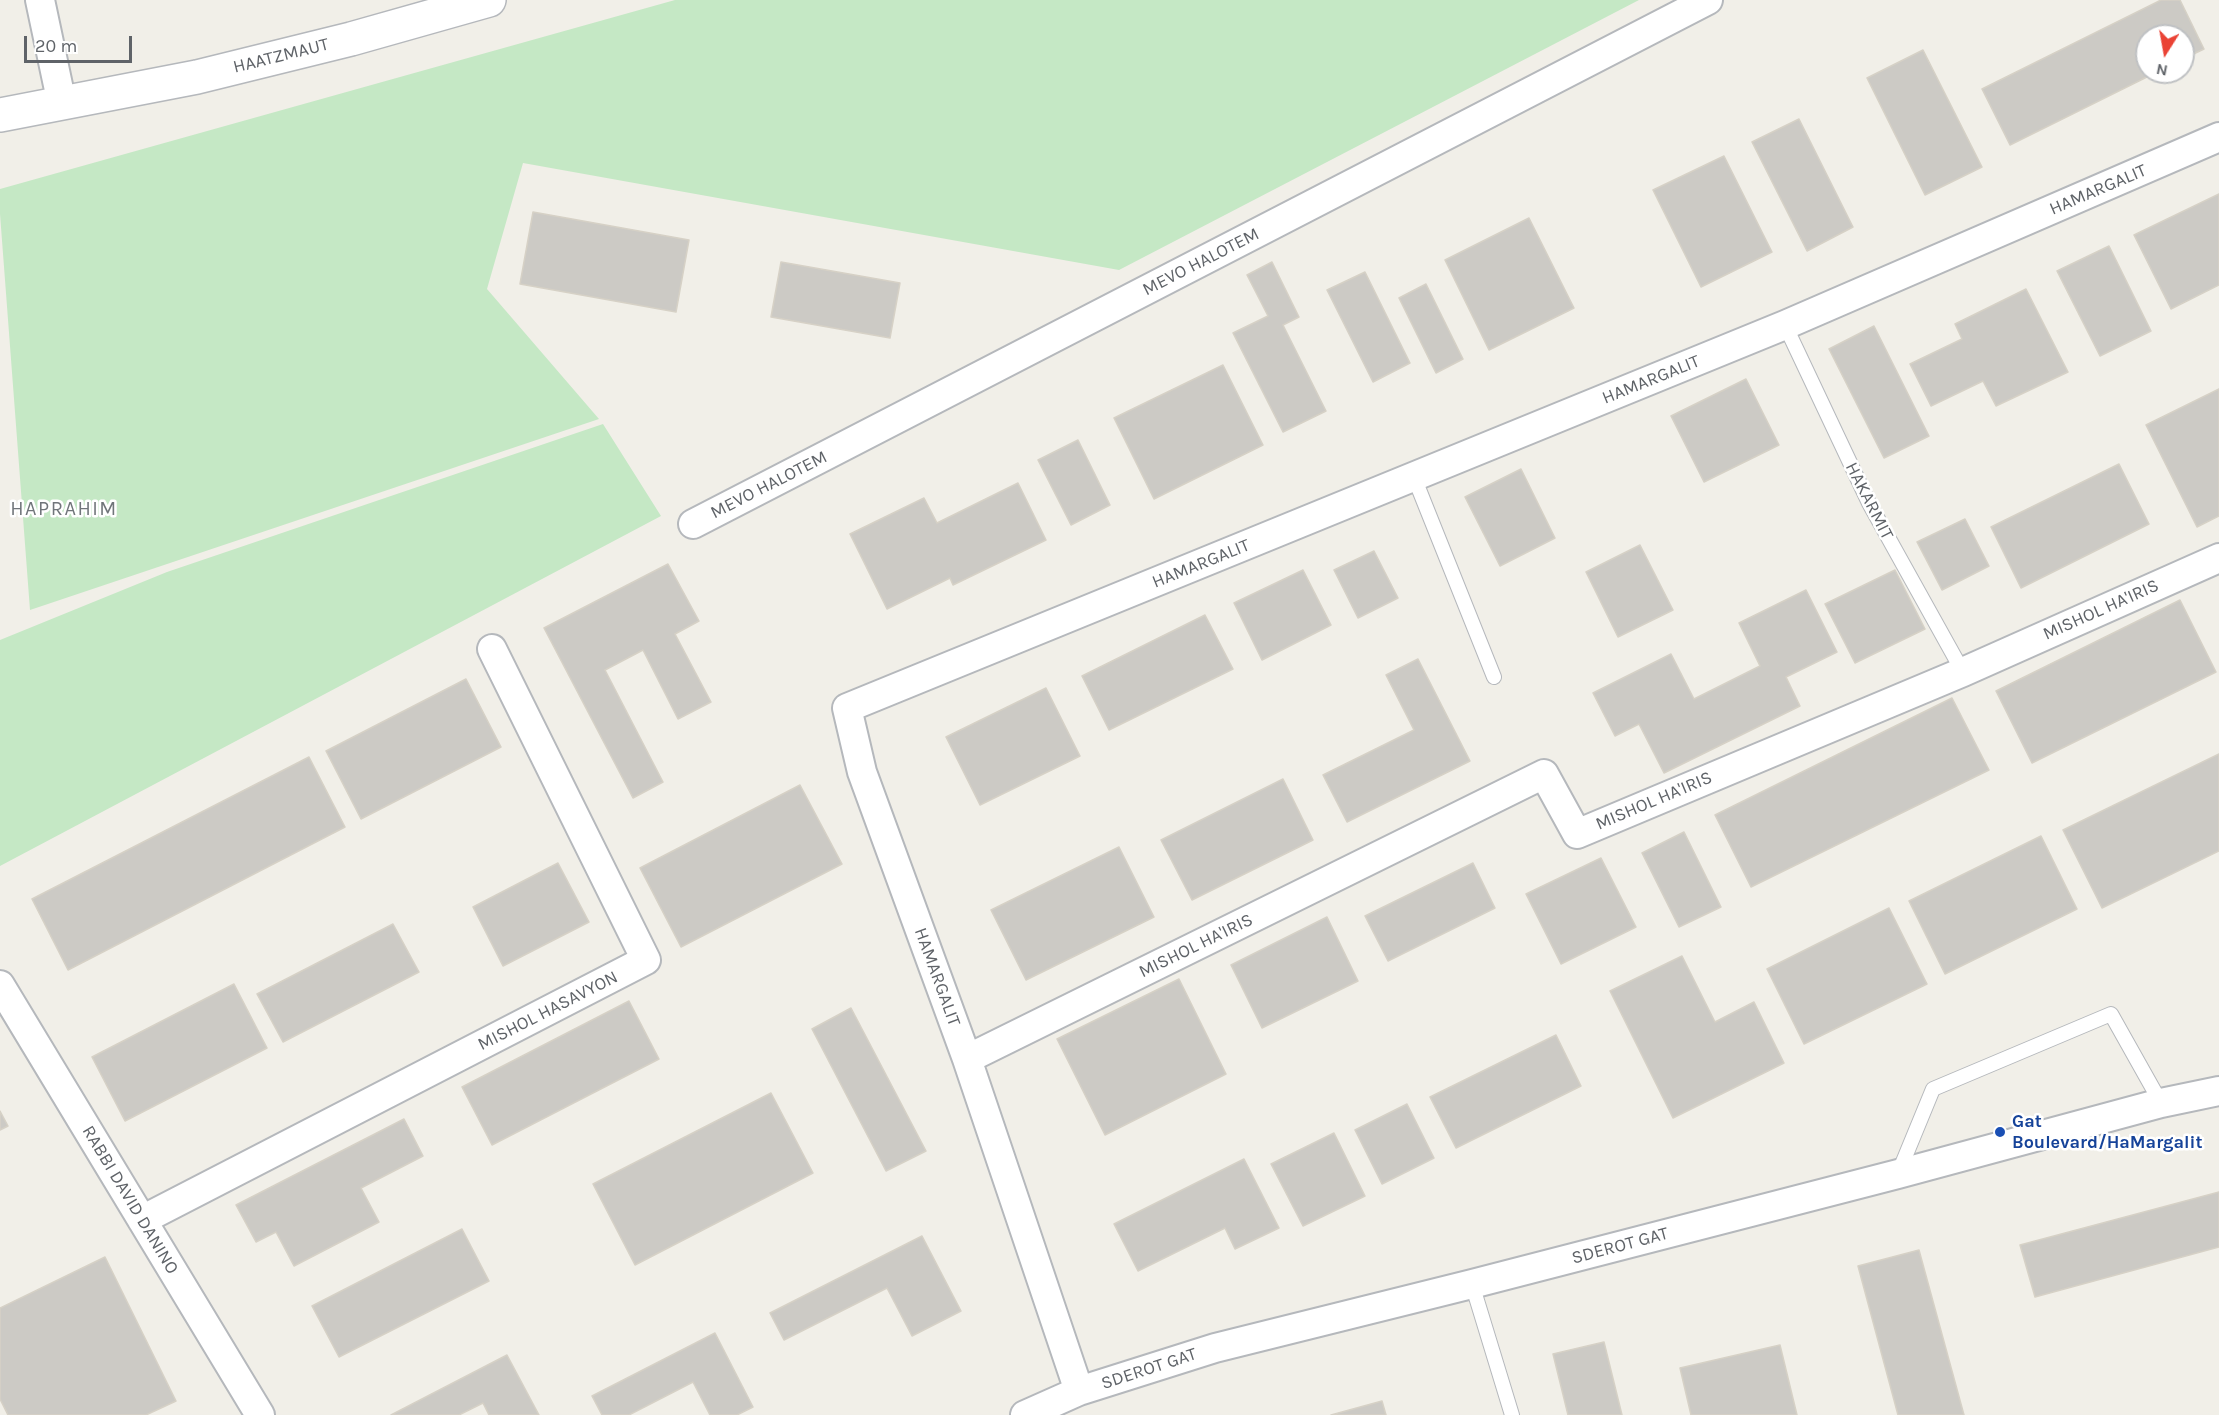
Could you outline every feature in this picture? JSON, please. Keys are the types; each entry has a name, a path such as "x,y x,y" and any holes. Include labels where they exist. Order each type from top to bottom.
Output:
{"street":[{"path":"40,0 62,104"},
{"name":"HAATZMAUT","path":"0,115 197,77 351,39 489,0"},
{"name":"MEVO HALOTEM","path":"693,524 1708,0"},
{"name":"HAMARGALIT","path":"1079,1391 967,1059 862,772 847,708 1785,325 2219,137"},
{"name":"MISHOL HA'IRIS","path":"967,1059 1544,774 1577,834 1963,672 2219,558"},
{"name":"MISHOL HASAVYON","path":"142,1220 646,960 492,649"},
{"name":"RABBI DAVID DANINO","path":"0,985 260,1415"},
{"name":"SDEROT GAT","path":"1025,1415 1079,1391 1215,1348 1898,1174 2161,1103 2219,1091"}],"lane":[{"name":"HAKARMIT","path":"1785,325 1869,503 1963,672"},
{"path":"1414,477 1494,677"},
{"path":"1898,1174 1933,1089 2111,1014 2161,1103"},
{"path":"1472,1284 1512,1415"}],"green space":[{"path":"675,0 1639,0 1119,270 523,163 487,289 599,419 30,610 0,189"},
{"path":"603,424 661,516 0,866 0,640 167,572"}],"building":[{"path":"2161,0 2180,0 2192,24 2135,24 2135,83 2010,145 1982,89"},
{"path":"2195,31 2204,49 2195,53"},
{"path":"1923,50 1982,167 1925,195 1867,78"},
{"path":"1799,119 1853,227 1807,251 1752,142"},
{"path":"1724,156 1772,252 1701,287 1653,190"},
{"path":"2219,194 2219,285 2171,309 2134,235"},
{"path":"533,212 689,240 676,312 520,284"},
{"path":"1529,218 1574,308 1489,350 1445,260"},
{"path":"2109,246 2151,331 2100,356 2057,271"},
{"path":"781,262 900,283 890,338 771,317"},
{"path":"1272,262 1299,317 1283,325 1326,411 1283,432 1233,333 1268,316 1247,275"},
{"path":"1365,272 1410,363 1373,382 1327,290"},
{"path":"1426,284 1463,359 1436,373 1399,298"},
{"path":"2026,289 2068,372 1996,406 1983,381 1931,406 1910,364 1962,339 1955,324"},
{"path":"1874,326 1929,436 1884,458 1829,349"},
{"path":"1223,365 1263,445 1154,499 1114,418"},
{"path":"1746,379 1779,445 1704,482 1671,416"},
{"path":"2219,389 2219,516 2197,527 2146,425"},
{"path":"1078,440 1110,505 1071,525 1038,460"},
{"path":"2119,464 2149,524 2021,588 1991,527"},
{"path":"1521,469 1555,538 1500,566 1465,497"},
{"path":"1018,483 1046,540 953,585 950,578 887,609 850,534 924,498 937,523"},
{"path":"1965,519 1989,566 1942,590 1917,542"},
{"path":"1640,545 1673,610 1618,637 1586,572"},
{"path":"1374,551 1398,598 1358,618 1334,570"},
{"path":"668,564 699,621 675,634 711,702 678,719 643,650 605,670 663,782 633,798 544,628"},
{"path":"1303,570 1331,625 1262,660 1234,603"},
{"path":"1895,570 1925,629 1855,663 1825,604"},
{"path":"1806,590 1837,652 1786,677 1800,706 1664,773 1639,724 1615,736 1593,693 1671,654 1694,699 1760,666 1739,623"},
{"path":"2180,600 2216,672 2032,763 1996,691"},
{"path":"1205,615 1233,669 1109,730 1082,676"},
{"path":"1418,659 1470,761 1347,822 1323,775 1414,730 1386,675"},
{"path":"466,679 501,747 361,819 326,751"},
{"path":"1046,688 1080,756 980,805 946,737"},
{"path":"1952,698 1989,770 1751,887 1715,815"},
{"path":"2219,754 2219,851 2102,908 2063,830"},
{"path":"309,757 345,827 68,970 32,899"},
{"path":"1283,779 1313,840 1192,900 1161,840"},
{"path":"800,785 842,864 681,947 640,868"},
{"path":"1684,832 1721,907 1679,927 1642,853"},
{"path":"2041,836 2077,909 1945,974 1909,901"},
{"path":"1119,847 1154,917 1026,980 991,910"},
{"path":"1601,858 1636,927 1561,964 1526,894"},
{"path":"558,863 589,922 503,966 473,907"},
{"path":"1473,863 1495,908 1388,961 1365,916"},
{"path":"1889,908 1927,984 1804,1044 1767,969"},
{"path":"1327,917 1358,981 1262,1028 1231,965"},
{"path":"393,924 419,972 283,1042 257,994"},
{"path":"1682,956 1715,1022 1754,1002 1784,1063 1673,1118 1610,991"},
{"path":"1179,979 1226,1074 1105,1135 1057,1039"},
{"path":"234,984 267,1048 125,1121 92,1057"},
{"path":"629,1001 659,1059 492,1145 462,1087"},
{"path":"851,1008 926,1151 886,1171 812,1029"},
{"path":"1556,1035 1581,1086 1456,1148 1430,1097"},
{"path":"771,1093 813,1173 635,1265 593,1184"},
{"path":"1407,1104 1434,1158 1382,1184 1355,1130"},
{"path":"0,1111 8,1126 0,1130"},
{"path":"404,1119 423,1156 361,1188 379,1222 294,1266 276,1232 256,1242 236,1205"},
{"path":"1334,1133 1365,1196 1303,1226 1271,1164"},
{"path":"1244,1159 1279,1228 1235,1249 1225,1228 1138,1271 1114,1224"},
{"path":"2219,1192 2219,1247 2035,1297 2020,1245"},
{"path":"462,1229 489,1281 339,1357 312,1306"},
{"path":"922,1236 961,1311 912,1336 887,1288 784,1340 770,1313"},
{"path":"1919,1250 1964,1415 1898,1415 1858,1266"},
{"path":"105,1257 176,1401 146,1415 8,1415 0,1399 0,1308"},
{"path":"715,1333 753,1407 737,1415 710,1415 693,1382 629,1415 602,1415 592,1396"},
{"path":"1604,1342 1622,1415 1568,1415 1553,1354"},
{"path":"1780,1345 1797,1415 1691,1415 1680,1368"},
{"path":"507,1355 539,1415 489,1415 483,1403 459,1415 391,1415"},
{"path":"1382,1401 1386,1415 1331,1415"}],"place":[{"name":"Gat Boulevard/HaMargalit","path":"2000,1132"}],"district":[{"name":"HAPRAHIM","path":"64,509"}]}
